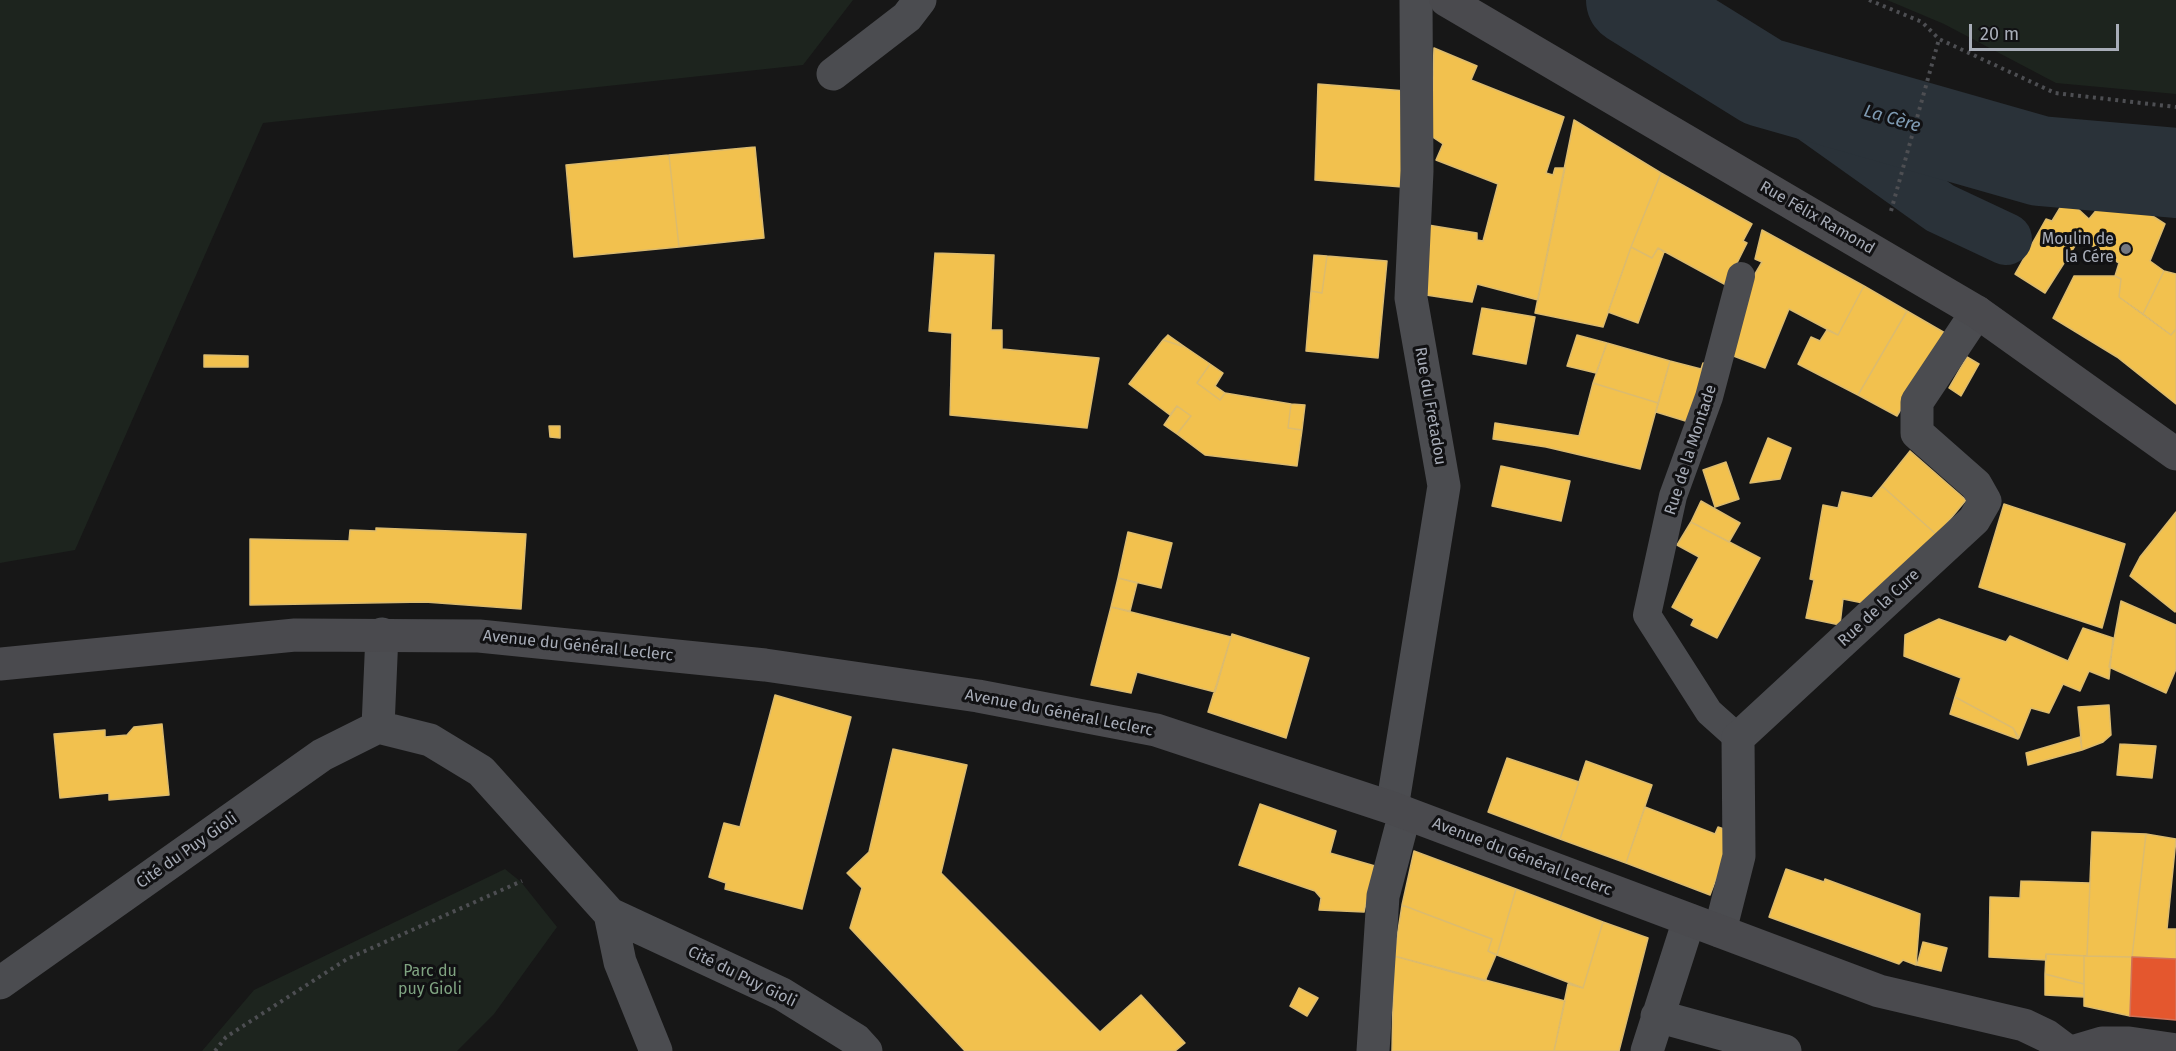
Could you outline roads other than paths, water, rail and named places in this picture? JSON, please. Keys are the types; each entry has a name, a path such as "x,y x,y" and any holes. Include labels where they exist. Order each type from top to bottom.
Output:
{"street":[{"path":"833,74 907,17 920,0"},
{"name":"Rue du Fretadou","path":"1372,1051 1383,896 1398,811 1444,486 1411,298 1417,171 1416,0"},
{"name":"Rue Félix Ramond","path":"1446,0 1977,312 2176,454"},
{"name":"Rue de la Cure","path":"1738,738 1974,520 1985,501 1976,485 1917,433 1917,402 1977,312"},
{"path":"378,727 382,633"},
{"name":"Avenue du Général Leclerc","path":"0,664 295,635 382,633 479,636 753,664 978,696 1156,730 1398,811 1879,991 2024,1026 2047,1036 2067,1051"},
{"name":"Cité du Puy Gioli","path":"0,983 322,755 378,727 430,740 481,771 610,914 782,994 856,1040 866,1051"},
{"path":"1720,931 1739,856 1738,738"},
{"path":"610,914 620,963 656,1051"},
{"path":"1647,1051 1689,920"},
{"path":"1657,1016 1785,1051"},
{"path":"2075,1051 2102,1042 2176,1050"}],"lane":[{"name":"Rue de la Montade","path":"1738,738 1709,712 1647,615 1673,496 1710,397 1741,276"}],"waterway":[{"name":"La Cère","path":"1631,0 1763,82 2040,161 2176,173"},
{"path":"1763,82 1940,208 2006,239"}],"place":[{"name":"Moulin de la Cére","path":"2126,249"}],"park label":[{"name":"Parc du puy Gioli","path":"430,981"}]}
